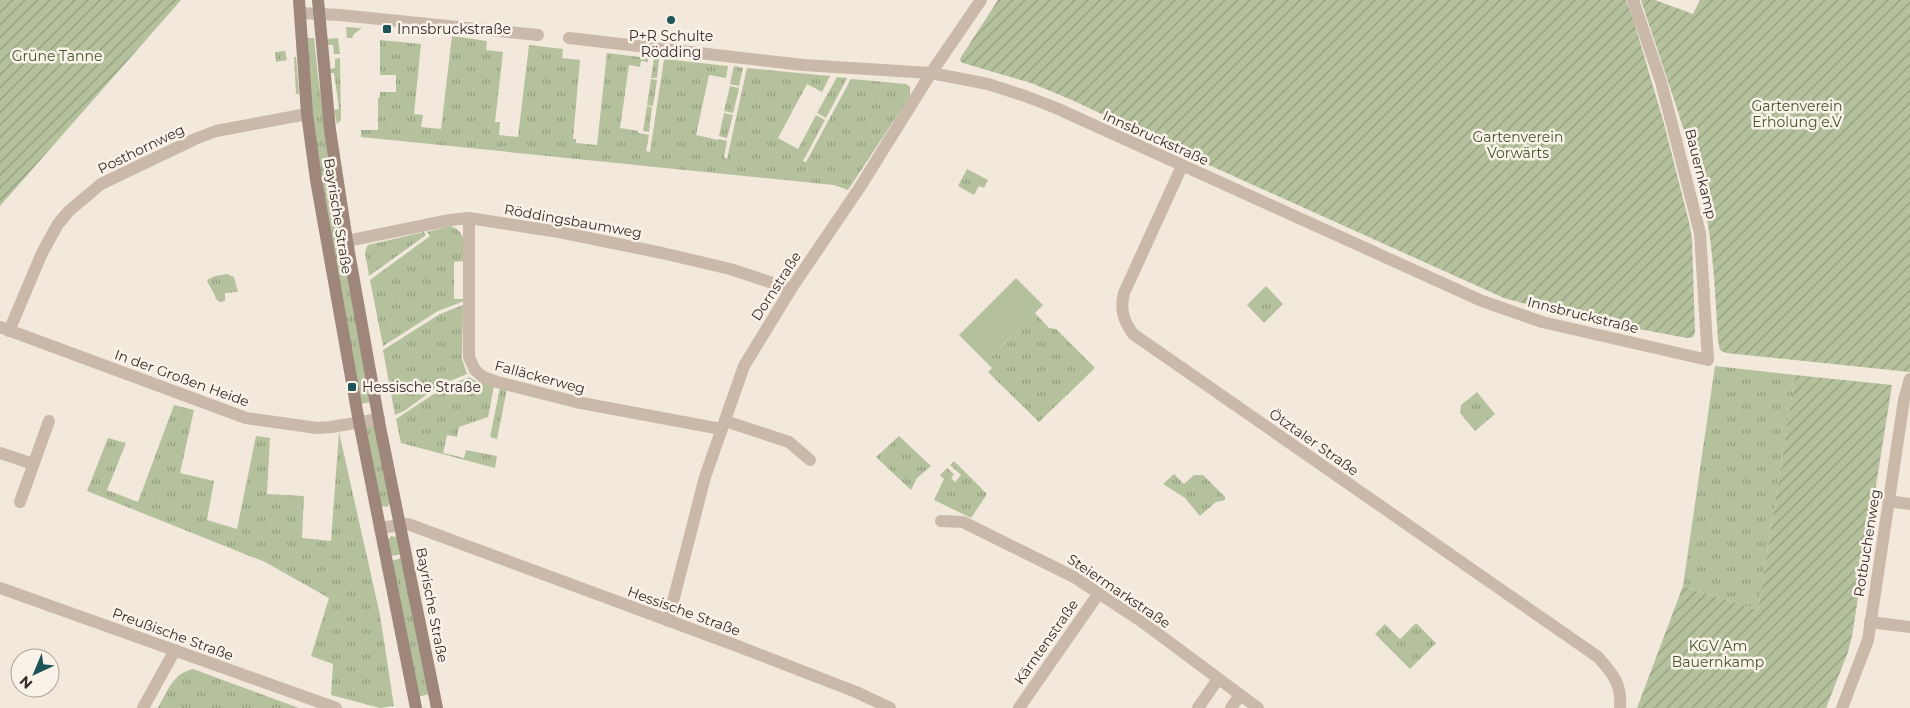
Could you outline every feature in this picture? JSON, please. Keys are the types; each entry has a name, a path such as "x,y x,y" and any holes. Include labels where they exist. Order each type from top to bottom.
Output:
{"street":[{"name":"Bayrische Straße","path":"318,0 330,130 347,242 379,419 437,708"},
{"name":"Dornstraße","path":"668,621 691,525 738,378 744,366 791,289 860,187 981,0"},
{"name":"Bauernkamp","path":"1633,0 1661,82 1700,233 1708,360"},
{"name":"Bayrische Straße","path":"318,14 299,6 307,114 316,180 359,422 416,708"},
{"path":"318,14 538,35"},
{"name":"Innsbruckstraße","path":"569,38 803,65 932,73 988,84 1056,108 1482,301 1542,322 1708,360"},
{"name":"Posthornweg","path":"5,329 58,224 69,211 101,184 195,139 216,131 307,114"},
{"name":"Ötztaler Straße","path":"1182,166 1124,293 1121,309 1127,326 1133,334 1598,657 1612,673 1620,689 1620,708"},
{"name":"Röddingsbaumweg","path":"347,242 450,220 469,218 559,232 662,253 730,269 791,289"},
{"name":"Falläckerweg","path":"469,218 469,357 474,370 483,377 576,402 723,425 789,442 810,460"},
{"name":"In der Großen Heide","path":"5,329 246,418 317,428 359,422"},
{"name":"Rotbuchenweg","path":"1842,708 1868,640 1904,400 1910,379"},
{"path":"359,422 379,419"},
{"path":"20,502 49,420"},
{"path":"0,453 33,464"},
{"path":"1889,502 1910,504"},
{"name":"Steiermarkstraße","path":"941,521 963,522 1058,567 1141,621 1258,708"},
{"name":"Hessische Straße","path":"380,528 408,524 847,688 890,708"},
{"name":"Preußische Straße","path":"0,588 336,708"},
{"name":"Kärntenstraße","path":"1019,708 1099,592"},
{"path":"1870,622 1910,627"},
{"path":"143,708 175,650"},
{"path":"1198,708 1218,679"},
{"path":"1230,708 1240,695"}],"green space":[{"name":"Grüne Tanne","path":"0,0 181,0 0,206"},
{"name":"Gartenverein Vorwärts","path":"998,0 1626,0 1663,120 1689,222 1692,239 1695,333 1693,337 1687,338 1569,316 1504,298 1209,165 1072,100 1031,83 963,63 960,61 961,57"},
{"name":"Gartenverein Erholung e.V","path":"1641,0 1655,0 1693,14 1700,0 1910,0 1910,372 1726,353 1720,350 1712,255 1704,204 1683,127"},
{"path":"346,27 362,28 352,38 347,38"},
{"path":"452,36 487,41 486,50 503,52 495,122 500,122 499,135 518,137 529,45 563,49 562,58 580,60 573,139 576,139 576,143 597,145 607,53 648,58 648,62 641,61 640,67 629,65 620,128 649,135 646,151 650,152 664,59 728,66 726,78 709,75 696,135 727,141 724,157 727,159 747,68 830,76 822,92 807,84 778,138 798,149 816,115 825,120 803,161 806,162 851,79 906,84 910,87 910,96 848,190 834,185 361,137 361,130 378,130 378,98 380,97 380,92 396,92 396,75 380,75 380,40 421,44 414,114 423,115 421,127 441,129"},
{"path":"307,38 314,38 335,199 371,402 360,404 313,130"},
{"path":"338,38 340,54 334,54 333,45 327,45 326,39"},
{"path":"285,51 287,60 276,62 275,52"},
{"path":"294,57 296,57 299,94 296,94"},
{"path":"340,58 341,120 337,124 334,110 339,109 334,73 330,73 330,69 335,68 335,59"},
{"path":"654,58 659,59 657,78 651,78"},
{"path":"734,66 743,68 739,86 730,84"},
{"path":"837,77 847,78 826,118 817,113"},
{"path":"651,79 657,80 653,106 647,105"},
{"path":"730,86 739,88 733,113 724,111"},
{"path":"647,106 652,107 649,132 643,131"},
{"path":"724,113 733,115 727,138 719,136"},
{"path":"967,169 988,180 984,188 979,186 974,195 958,186"},
{"path":"450,226 460,232 463,240 464,261 454,262 454,299 464,299 464,301 438,311 383,346 370,280 430,236 427,232"},
{"path":"424,232 426,235 369,276 365,252 368,245"},
{"path":"227,274 234,277 238,292 225,293 225,301 220,302 216,299 207,280 215,276"},
{"path":"1016,278 1043,305 986,362 959,335"},
{"path":"1266,286 1283,304 1264,323 1247,305"},
{"path":"463,305 462,359 467,374 440,385 404,411 395,415 383,350 440,314"},
{"path":"1035,313 1049,328 1056,329 1095,368 1039,422 988,372 992,368 986,362"},
{"path":"1715,366 1795,375 1758,610 1683,586"},
{"name":"KGV Am Bauernkamp","path":"1795,375 1892,385 1852,636 1848,652 1826,708 1637,708 1683,586 1758,610"},
{"path":"469,377 494,386 488,417 459,427 457,437 447,435 443,453 464,458 466,450 497,456 495,468 401,443 396,419 443,388"},
{"path":"500,388 507,389 497,439 490,437"},
{"path":"1477,392 1495,414 1475,431 1460,413 1461,405"},
{"path":"174,405 194,410 180,473 214,481 207,520 237,529 256,436 270,438 267,494 304,496 302,538 331,541 339,432 380,615 394,706 380,708 331,695 333,664 311,656 329,598 265,562 87,491 108,438 126,443 107,490 138,502"},
{"path":"374,425 390,504 387,507 381,506 365,428"},
{"path":"899,436 931,466 917,478 911,490 876,457"},
{"path":"954,461 987,494 971,518 934,500 944,479 940,475 947,468 954,474 951,478 955,482 961,475 950,465"},
{"path":"1174,474 1184,484 1194,475 1203,475 1225,497 1225,500 1216,502 1200,516 1185,498 1163,484"},
{"path":"391,536 397,537 401,554 390,556 388,540"},
{"path":"402,558 429,694 418,697 391,561"},
{"path":"1416,623 1436,643 1410,669 1375,634 1385,624 1400,639"},
{"path":"193,669 299,708 158,708 176,679 186,671"}],"place":[{"name":"P+R Schulte Rödding","path":"671,20"},
{"name":"Innsbruckstraße","path":"387,29"},
{"name":"Hessische Straße","path":"352,387"}]}
